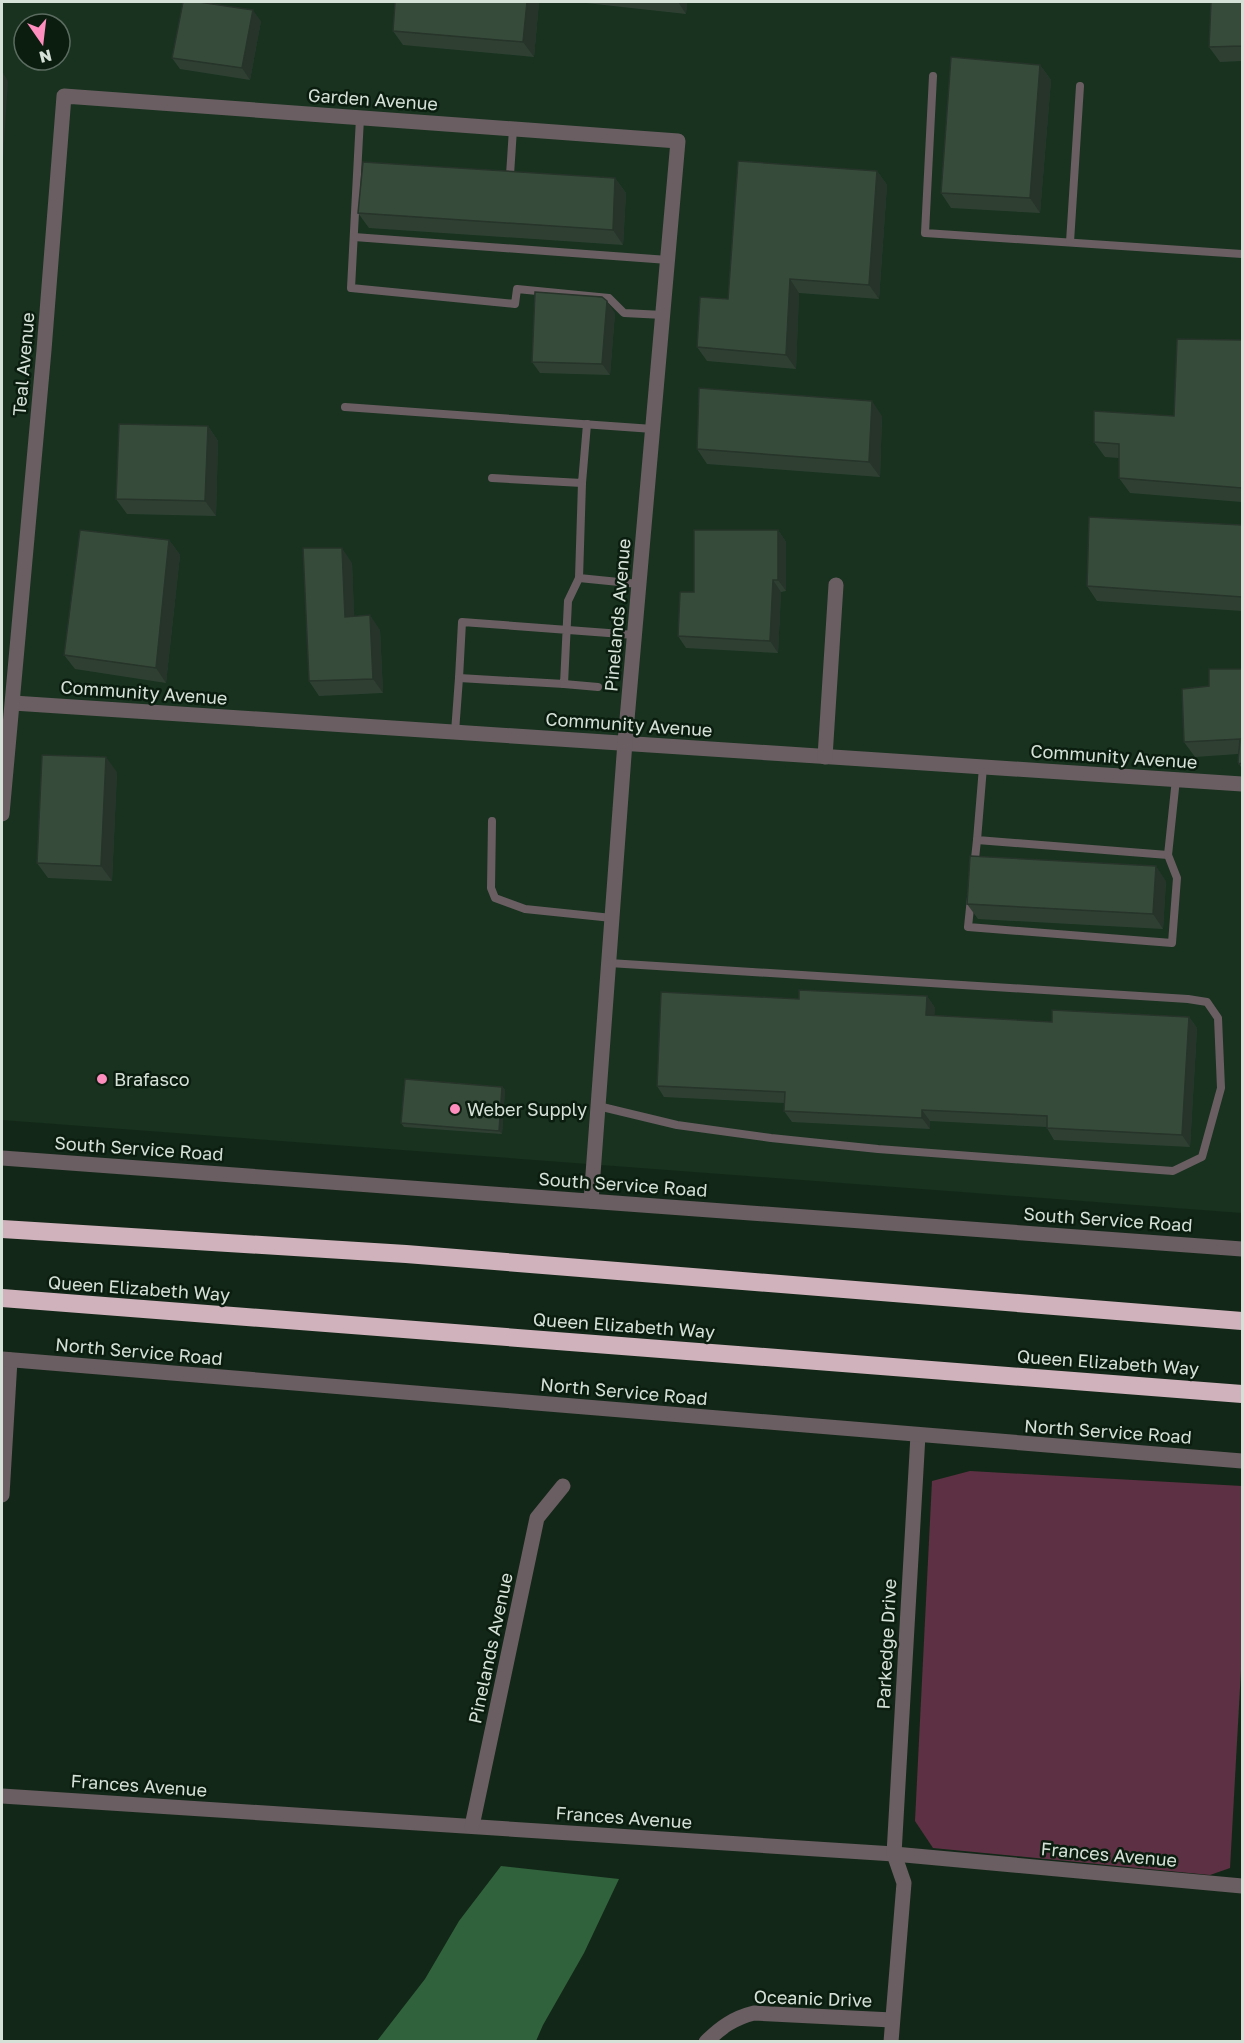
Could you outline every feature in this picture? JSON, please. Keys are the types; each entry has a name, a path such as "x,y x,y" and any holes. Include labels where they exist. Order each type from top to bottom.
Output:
{"highway":[{"path":"2,1229 406,1254 1242,1321"},
{"name":"Queen Elizabeth Way","path":"2,1298 1242,1394"}],"street":[{"name":"Garden Avenue","path":"64,96 678,141"},
{"name":"Teal Avenue","path":"2,814 44,350 64,96"},
{"name":"Pinelands Avenue","path":"591,1201 625,742 678,141"},
{"path":"825,757 836,585"},
{"name":"Community Avenue","path":"13,703 1242,784"},
{"name":"South Service Road","path":"2,1158 1242,1249"},
{"path":"2,1495 6,1359"},
{"name":"North Service Road","path":"6,1359 1242,1461"},
{"name":"Parkedge Drive","path":"894,1854 918,1435"},
{"name":"Pinelands Avenue","path":"472,1826 537,1518 563,1486"},
{"name":"Frances Avenue","path":"2,1796 894,1854 1242,1886"},
{"path":"891,2042 904,1884 894,1854"},
{"name":"Oceanic Drive","path":"706,2042 717,2030 737,2017 754,2013 892,2020"}],"lane":[{"path":"933,76 925,233 1242,254"},
{"path":"1070,242 1080,86"},
{"path":"360,118 351,288 515,304 517,289 609,298 624,313 663,315"},
{"path":"510,175 513,129"},
{"path":"354,237 668,260"},
{"path":"345,407 653,429"},
{"path":"564,684 568,601 579,578 582,483 587,424"},
{"path":"492,478 582,483"},
{"path":"579,578 639,584"},
{"path":"455,732 462,622 635,635"},
{"path":"459,678 598,687"},
{"path":"973,873 983,766"},
{"path":"972,884 968,927 1172,943 1177,878 1168,855 1176,779"},
{"path":"492,821 491,888 495,898 525,909 612,918"},
{"path":"977,840 1168,855"},
{"path":"598,1106 678,1125 783,1139 901,1151 1173,1171 1202,1157 1221,1088 1218,1018 1207,1002 609,963"}],"shaded area":[{"path":"2,2 1242,2 1242,1213 2,1120"},
{"path":"970,1471 1242,1486 1242,1652 1230,1868 1210,1875 933,1848 915,1821 932,1481"},
{"path":"501,1866 619,1879 584,1953 536,2041 377,2041 425,1979 459,1921"}],"building":[{"path":"183,2 199,2 253,10 242,68 172,58"},
{"path":"395,2 527,2 523,42 393,31"},
{"path":"1211,2 1242,2 1242,46 1209,47"},
{"path":"951,57 1040,65 1030,198 941,193"},
{"path":"738,161 877,171 869,285 790,279 786,355 697,347 700,297 728,299"},
{"path":"363,162 615,178 613,230 358,213"},
{"path":"535,292 602,297 607,301 602,364 532,362"},
{"path":"1177,339 1242,340 1242,488 1119,478 1119,444 1094,442 1094,411 1174,416"},
{"path":"699,388 872,401 869,462 697,449"},
{"path":"119,424 208,426 205,501 116,499"},
{"path":"1089,517 1242,525 1242,597 1087,586"},
{"path":"80,530 169,540 156,668 64,655"},
{"path":"694,530 778,530 778,580 773,580 770,641 678,636 680,592 694,592"},
{"path":"303,548 342,548 345,617 370,615 373,679 309,681"},
{"path":"1209,669 1242,669 1242,763 1239,764 1240,739 1184,742 1182,689 1209,686"},
{"path":"42,755 106,757 101,866 37,863"},
{"path":"970,856 1156,866 1153,914 967,904"},
{"path":"799,990 927,996 926,1015 1052,1022 1052,1010 1189,1017 1182,1135 1047,1128 1047,1116 922,1110 922,1118 784,1111 785,1092 657,1086 661,992 799,999"},
{"name":"Weber Supply","path":"405,1079 502,1087 499,1131 401,1123"}],"place":[{"name":"Brafasco","path":"102,1079"},
{"name":"Weber Supply","path":"455,1109"}]}
